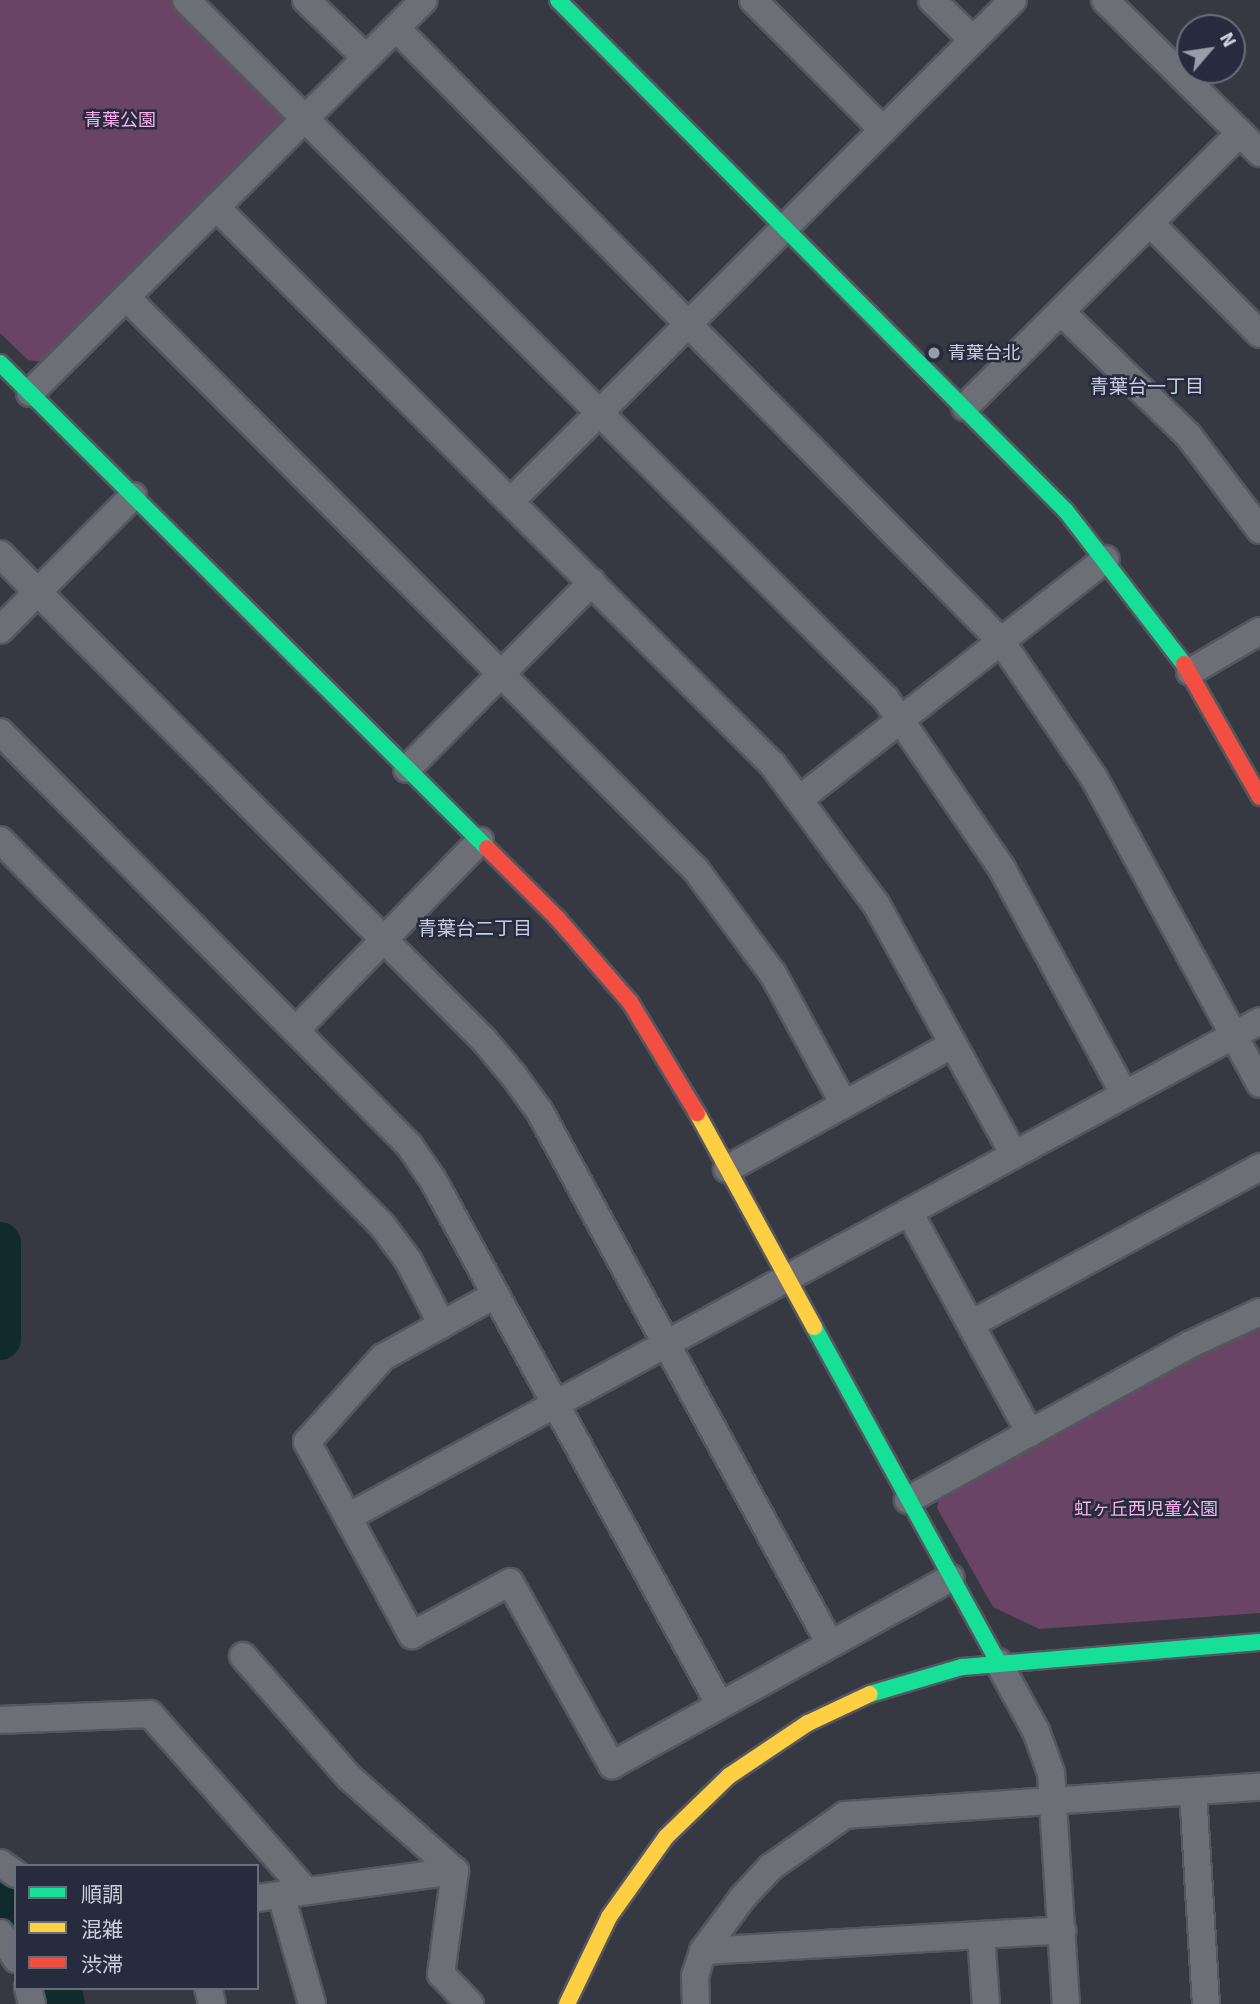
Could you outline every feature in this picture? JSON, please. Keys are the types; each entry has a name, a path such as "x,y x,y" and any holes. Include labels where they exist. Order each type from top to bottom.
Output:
{"street":[{"path":"186,0 902,720 1001,867 1124,1094"},
{"path":"306,0 366,58"},
{"path":"30,393 424,0"},
{"path":"558,0 1034,475 1107,559 1189,673 1260,797"},
{"path":"753,0 883,130"},
{"path":"932,0 973,40"},
{"path":"511,501 1013,0"},
{"path":"1105,0 1260,153"},
{"path":"396,28 691,322 1001,641 1094,778 1260,1084"},
{"path":"965,407 1240,133"},
{"path":"216,207 745,734 801,798 876,904 1014,1154"},
{"path":"1150,223 1260,334"},
{"path":"126,298 502,672 696,870 773,974 844,1104"},
{"path":"1061,312 1188,435 1260,530"},
{"path":"0,363 480,841 595,958 630,1002 727,1169 1045,1752 1054,1800 1066,2004"},
{"path":"0,630 133,496"},
{"path":"0,554 484,1040 534,1103 830,1644"},
{"path":"801,798 1107,559"},
{"path":"407,769 592,582"},
{"path":"1189,673 1260,631"},
{"path":"0,732 409,1145 495,1295 720,1705"},
{"path":"0,840 382,1225 408,1260 442,1325"},
{"path":"296,1030 480,841"},
{"path":"348,1517 1260,1021"},
{"path":"727,1169 953,1044"},
{"path":"971,1324 1260,1167"},
{"path":"909,1212 1030,1433"},
{"path":"495,1295 383,1357 307,1442 412,1635 510,1582 612,1765 951,1578"},
{"path":"908,1500 1260,1312"},
{"path":"567,2004 609,1917 644,1864 684,1816 737,1769 808,1723 872,1694 931,1675 998,1662 1260,1642"},
{"path":"243,1656 349,1777 454,1871"},
{"path":"0,1720 150,1714 281,1894 312,2004"},
{"path":"696,2004 695,1976 703,1951 771,1867 845,1815 1260,1787"},
{"path":"1193,1791 1206,2004"},
{"path":"281,1894 454,1871"},
{"path":"454,1871 441,1974 470,2004"},
{"path":"703,1951 1062,1930"},
{"path":"0,1933 14,1956"},
{"path":"981,1935 986,2004"}],"green space":[{"name":"青葉公園","path":"0,0 173,0 283,111 282,126 43,362 28,360 0,333"},
{"name":"虹ヶ丘西児童公園","path":"1260,1322 1260,1613 1039,1629 993,1607 937,1508 940,1495"}],"waterway":[{"path":"0,1243 0,1339"},
{"path":"0,1895 14,1905"},
{"path":"60,1990 64,2004"}],"traffic: fast":[{"path":"558,0 1066,511 1184,664"},
{"path":"0,363 487,848"},
{"path":"814,1327 998,1662"},
{"path":"870,1694 962,1667 1260,1642"}],"traffic: slow":[{"path":"697,1113 814,1327"},
{"path":"567,2004 609,1917 666,1837 729,1776 808,1723 870,1694"}],"traffic: jam":[{"path":"1184,664 1260,797"},
{"path":"487,848 558,919 630,1002 697,1113"}],"place":[{"name":"青葉台北","path":"934,353"}],"district":[{"name":"青葉台一丁目","path":"1147,388"},
{"name":"青葉台二丁目","path":"475,930"}]}
